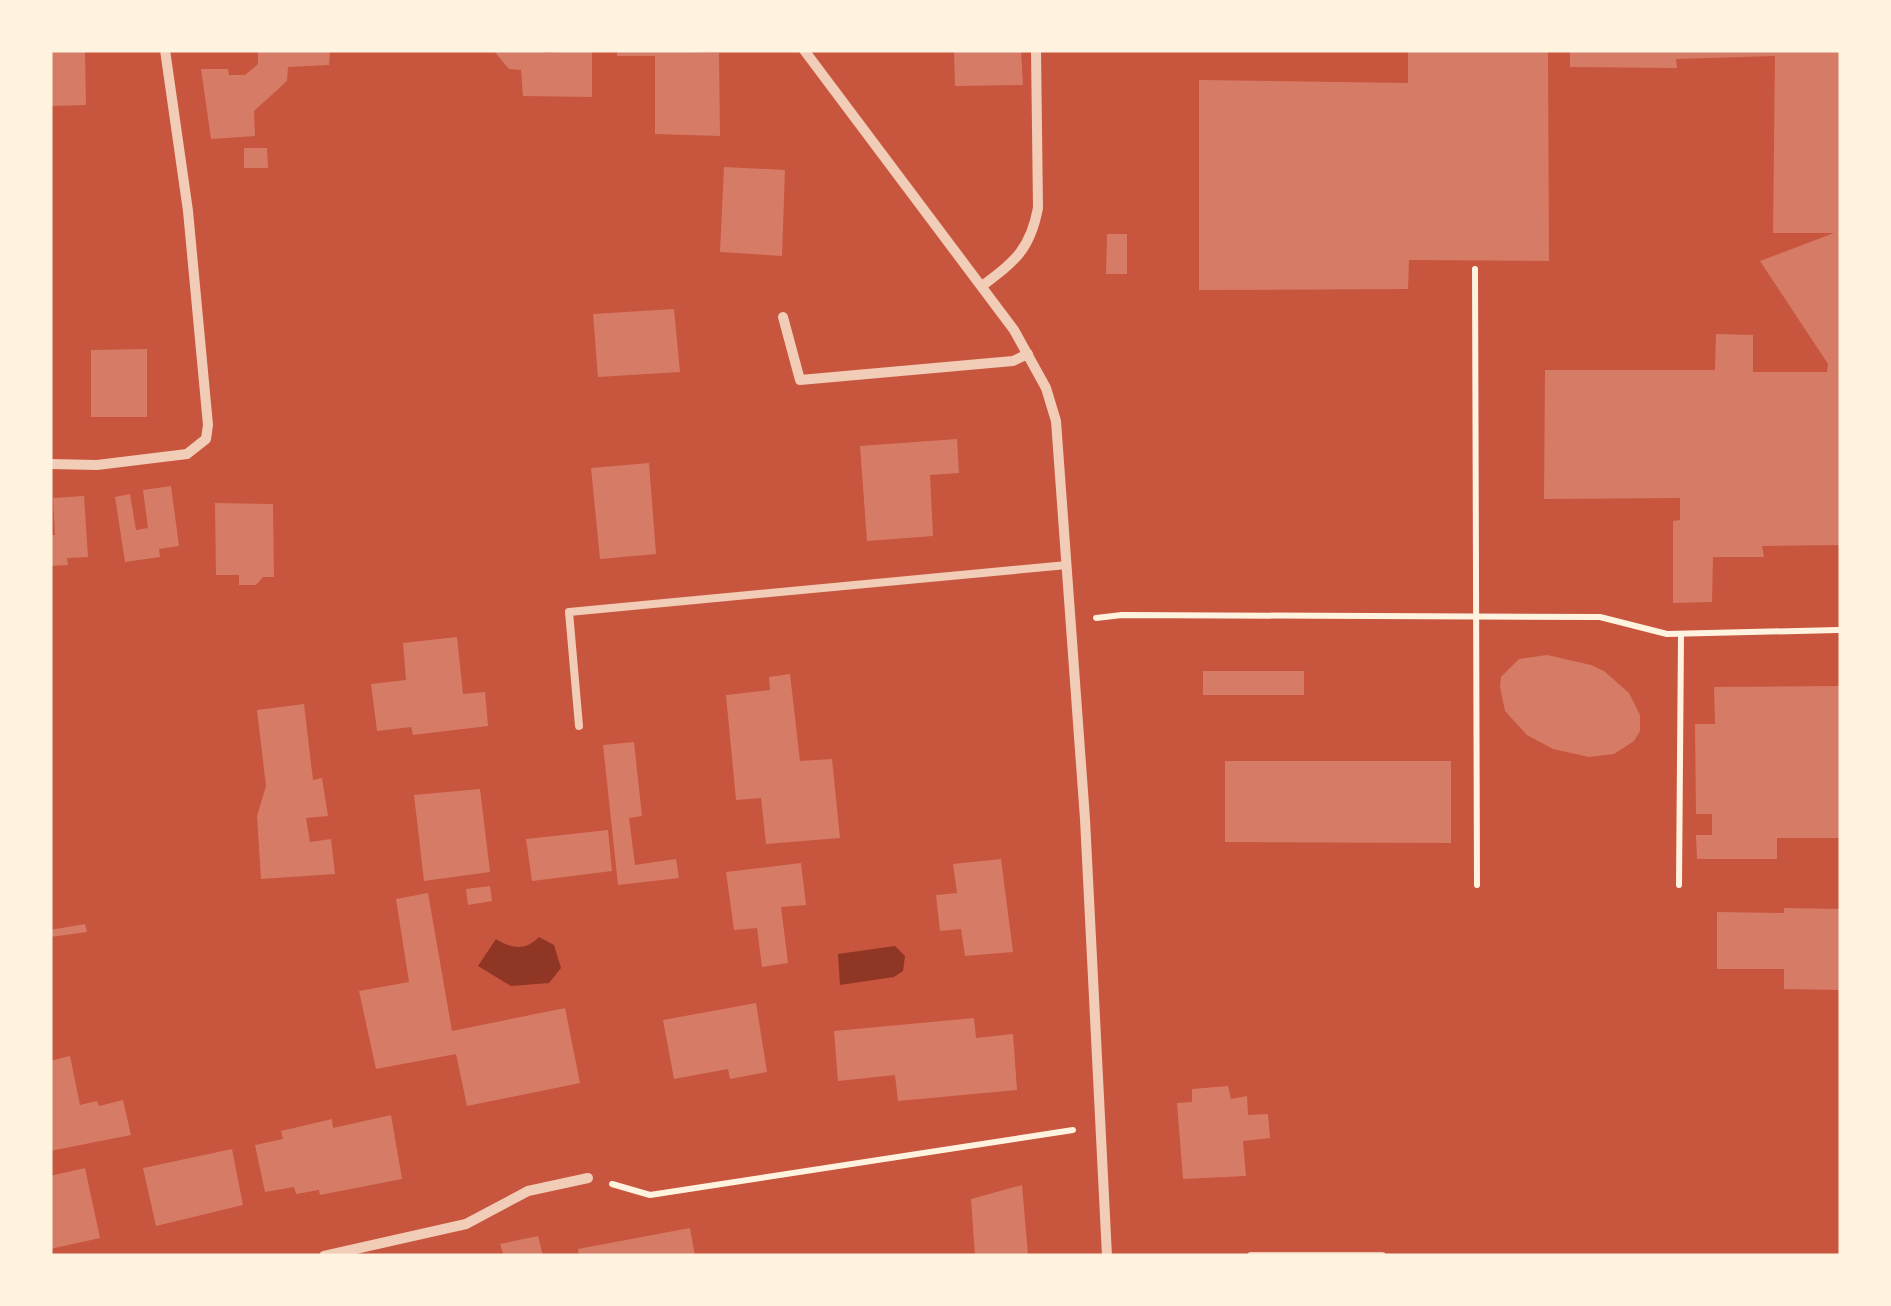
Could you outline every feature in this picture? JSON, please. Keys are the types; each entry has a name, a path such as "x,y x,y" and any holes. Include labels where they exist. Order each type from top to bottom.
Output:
{"street":[{"path":"50,464 97,464 187,454 206,439 208,425 188,212 165,50"},
{"path":"804,50 982,286 1028,354 1046,388 1056,421 1085,818 1108,1256"},
{"path":"982,286 1024,251 1033,233 1038,208 1036,50"},
{"path":"782,317 800,380 1012,361 1028,354"},
{"path":"324,1256 466,1224 528,1190 588,1178"}],"lane":[{"path":"579,726 569,612 1067,565"},
{"path":"1250,1256 1382,1256"}],"path":[{"path":"1475,269 1477,885"},
{"path":"1070,621 1122,615 1600,617 1681,635 1838,630"},
{"path":"1678,884 1681,635"},
{"path":"588,1178 650,1195 1099,1126"}],"shaded area":[{"path":"539,937 554,945 561,968 549,983 511,986 478,966 496,939 518,947"},
{"path":"895,946 905,956 903,971 894,977 840,985 838,954"}],"building":[{"path":"50,50 85,50 86,105 50,106"},
{"path":"258,50 330,50 329,65 288,67 287,81 254,111 255,136 211,139 201,69 228,69 229,75 245,75 258,64"},
{"path":"493,50 592,50 592,97 523,96 521,70 509,69"},
{"path":"617,50 719,53 720,136 655,134 655,56 617,56"},
{"path":"954,50 1021,50 1023,85 955,86"},
{"path":"1408,50 1548,50 1549,261 1409,260 1408,289 1199,290 1199,80 1408,83"},
{"path":"1570,50 1841,50 1841,545 1762,546 1764,557 1713,557 1712,602 1673,603 1673,521 1680,520 1680,498 1544,499 1545,370 1715,370 1716,334 1753,335 1753,372 1827,372 1828,364 1760,261 1834,233 1773,233 1775,56 1676,59 1677,68 1570,67"},
{"path":"244,148 267,148 268,168 244,168"},
{"path":"724,167 785,170 782,256 720,252"},
{"path":"1107,234 1127,234 1127,274 1106,274"},
{"path":"674,309 680,372 598,377 593,314"},
{"path":"147,349 147,417 91,417 91,350"},
{"path":"957,439 959,473 930,475 933,536 867,541 860,446"},
{"path":"649,463 656,554 600,559 591,468"},
{"path":"171,486 179,546 159,549 160,557 125,562 115,497 130,494 136,530 148,528 143,490"},
{"path":"84,496 88,557 67,558 68,565 50,566 50,535 55,535 53,498"},
{"path":"215,503 273,504 274,577 263,577 256,585 239,585 239,575 216,575"},
{"path":"457,637 463,694 485,692 488,726 413,735 411,727 377,731 371,684 406,680 403,643"},
{"path":"1547,655 1604,671 1629,693 1640,715 1640,731 1634,741 1614,754 1589,757 1553,749 1527,735 1505,711 1501,677 1519,659"},
{"path":"1203,671 1304,671 1304,695 1203,695"},
{"path":"790,674 800,761 832,759 840,838 766,844 761,798 736,800 726,695 770,690 769,677"},
{"path":"1841,686 1841,838 1777,838 1777,859 1697,859 1696,835 1712,835 1712,814 1696,814 1695,724 1715,724 1714,687"},
{"path":"304,704 313,780 322,778 328,816 306,818 310,842 331,839 335,874 261,879 257,816 266,786 257,710"},
{"path":"634,742 642,816 629,818 635,865 676,859 679,878 618,885 603,745"},
{"path":"1225,761 1451,761 1451,843 1225,842"},
{"path":"480,789 490,872 424,881 414,795"},
{"path":"608,830 612,871 532,881 526,839"},
{"path":"1001,859 1013,952 965,956 961,929 940,931 936,895 957,893 953,864"},
{"path":"801,863 806,905 781,907 788,963 762,967 757,928 734,930 726,872"},
{"path":"490,886 492,901 468,905 466,889"},
{"path":"428,893 452,1031 565,1008 580,1083 467,1106 456,1054 376,1069 359,991 409,982 396,899"},
{"path":"1784,908 1841,909 1841,990 1784,989 1784,969 1717,969 1717,912 1784,913"},
{"path":"85,924 87,932 50,937 50,930"},
{"path":"756,1003 767,1072 730,1079 728,1069 674,1079 663,1020"},
{"path":"974,1018 976,1038 1013,1034 1017,1090 898,1101 895,1075 838,1081 834,1031"},
{"path":"70,1056 80,1105 97,1101 99,1106 123,1100 131,1135 50,1151 50,1061"},
{"path":"1228,1086 1231,1099 1247,1096 1248,1115 1268,1114 1270,1138 1243,1141 1246,1176 1183,1179 1177,1103 1192,1102 1192,1089"},
{"path":"391,1115 402,1179 320,1195 319,1190 296,1194 294,1187 265,1192 255,1145 283,1139 281,1131 332,1119 333,1128"},
{"path":"232,1149 243,1205 156,1226 143,1168"},
{"path":"85,1168 100,1238 50,1249 50,1176"},
{"path":"1022,1185 1028,1255 975,1256 971,1199"},
{"path":"690,1228 695,1256 579,1256 578,1249"},
{"path":"538,1236 543,1256 504,1256 500,1244"}]}
